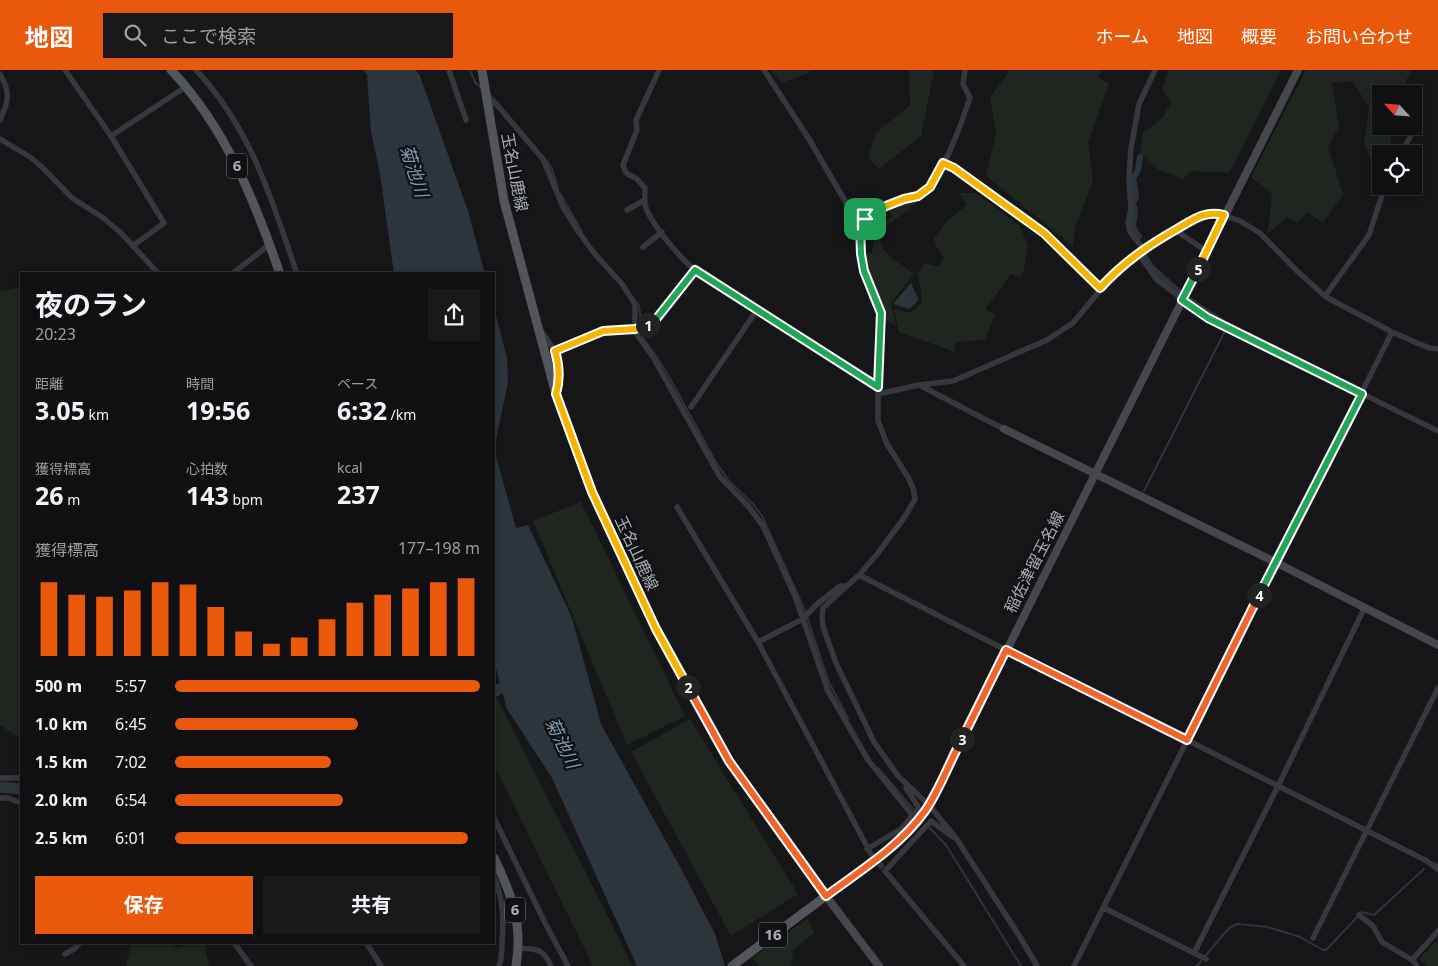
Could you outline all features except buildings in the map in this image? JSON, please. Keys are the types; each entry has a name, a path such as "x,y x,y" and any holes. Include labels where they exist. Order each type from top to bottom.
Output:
{"main road":[{"name":"6","path":"171,70 187,86 214,124 238,168 270,244 279,272"},
{"name":"玉名山鹿線","path":"482,70 504,201 556,394 592,492 656,629 729,761 826,896"},
{"name":"稲佐津留玉名線","path":"826,896 896,845 928,805 1298,70"},
{"path":"1004,429 1275,562 1438,645"},
{"name":"6","path":"495,860 513,900 518,921 519,948 516,966"},
{"path":"826,896 879,966"},
{"name":"16","path":"732,966 826,896"}],"street":[{"path":"65,70 110,136 164,223 134,245"},
{"path":"196,70 238,123 255,157 297,272"},
{"path":"449,70 466,120"},
{"path":"659,70 636,120 637,130 623,165 626,173 637,179 645,188 646,207 662,232 684,261 695,270 878,390 953,381 1047,340 1073,323 1111,276 1143,248 1202,214 1224,215 1240,221 1260,233 1296,270 1325,296 1392,332 1429,348 1438,349"},
{"path":"764,70 809,139 860,225 861,254 864,271 881,313 878,421 887,444 913,488 914,499 892,535 859,575 823,608 823,627 836,663 862,719 874,742 919,808 901,829 867,849"},
{"path":"860,225 886,206 918,196 930,187 960,129 970,98 963,84 965,70"},
{"path":"1143,248 1130,232 1128,223 1131,148 1139,104 1155,70"},
{"path":"0,74 8,91 8,102 0,120"},
{"path":"110,136 187,86"},
{"path":"487,98 497,105 542,159 563,207 578,232 622,284 635,304 635,329 680,404 720,477 749,507 763,526 795,596 828,691 868,760 913,816"},
{"path":"0,140 36,162 72,198 102,218 134,245 157,272"},
{"path":"943,163 954,168 1044,233 1100,288"},
{"path":"1325,296 1369,235 1382,195"},
{"path":"628,210 645,201"},
{"path":"1175,230 1206,251"},
{"path":"643,246 662,232"},
{"path":"235,272 270,244"},
{"path":"1138,253 1157,280 1208,318 1438,431"},
{"path":"555,351 603,331 643,327 657,318 695,270"},
{"path":"691,407 757,310"},
{"path":"537,325 555,351 557,358 558,384 556,394"},
{"path":"1074,966 1392,332"},
{"path":"919,385 1004,429"},
{"path":"677,507 758,642 871,854"},
{"path":"859,575 1366,830 1425,860 1438,869"},
{"path":"758,642 803,619 840,586 846,586"},
{"path":"1194,953 1364,609 1366,609"},
{"path":"1312,938 1438,688"},
{"path":"898,776 928,805 956,838 1020,936 1036,966"},
{"path":"0,778 20,778"},
{"path":"0,798 8,798 20,803"},
{"path":"495,820 568,966"},
{"path":"956,838 931,821 885,871 964,966"},
{"path":"495,880 504,916 501,959 498,966"},
{"path":"1104,908 1206,959"},
{"path":"1359,916 1373,926 1382,942 1412,960 1417,966"},
{"path":"1412,960 1438,930"},
{"path":"66,954 74,950 79,944"},
{"path":"234,944 247,965"},
{"path":"367,944 381,966"},
{"path":"519,948 537,949 547,956 551,966"}],"shaded area":[{"path":"771,70 810,70 809,73 781,83"},
{"path":"909,70 934,70 921,136 879,169 868,158 876,133 910,105"},
{"path":"1010,70 1103,70 1098,77 1109,84 1088,142 1093,181 1075,228 1073,246 986,176 996,133 990,98"},
{"path":"1169,70 1281,70 1229,173 1192,171 1183,179 1155,168 1140,153 1143,133 1162,118 1171,103 1162,88"},
{"path":"1306,70 1411,70 1404,85 1372,85 1372,135 1391,135 1391,145 1372,145 1372,161 1364,143 1369,108 1353,81 1332,83 1339,127 1328,146 1343,195 1323,223 1307,212 1298,223 1288,217 1268,233 1272,194 1251,177"},
{"path":"959,193 976,193 1019,225 1028,245 1022,278 1011,274 985,309 995,315 985,339 955,343 955,352 899,332 894,309 911,313 922,302 918,272 925,263 939,267 944,258 936,246 934,238 947,221 967,205"},
{"path":"914,199 918,202 879,232 879,239 890,256 914,274 891,303 896,325 886,321 882,305 866,269 865,253 872,253 875,231 867,222 871,219 876,227 892,217 887,209 895,204"},
{"path":"20,287 20,738 0,725 0,291"},
{"path":"581,502 685,716 627,745 533,521"},
{"path":"497,698 633,966 593,966 495,767 495,699"},
{"path":"690,719 798,894 731,936 631,752"},
{"path":"808,918 814,933 794,949 791,966 759,966 752,958"},
{"path":"1438,939 1438,966 1428,966 1419,959"},
{"path":"131,944 172,944 176,948 190,944 204,944 209,966 126,966"}],"water":[{"name":"菊池川","path":"363,70 416,70 420,76 468,211 484,272 394,272 380,174 371,132 367,75"},
{"path":"911,283 919,300 909,309 893,304"},
{"path":"495,312 507,358 508,382 495,444"},
{"name":"菊池川","path":"495,453 516,528 528,525 572,618 601,724 715,934 725,966 637,966 552,778 507,709 495,665"}],"waterway":[{"path":"470,70 475,82 482,89"},
{"path":"490,95 499,104"},
{"path":"1139,237 1133,227 1135,211 1133,204 1136,196 1133,178 1138,170 1140,157"},
{"path":"547,161 552,169 558,188"},
{"path":"560,193 582,232"},
{"path":"1144,255 1151,267 1180,293"},
{"path":"1189,300 1221,321"},
{"path":"637,303 643,338 668,375 717,464 729,481 754,505 762,516 806,613"},
{"path":"1144,491 1225,331"},
{"path":"807,617 828,680 848,719"},
{"path":"495,691 513,681"},
{"path":"878,768 913,809"},
{"path":"0,787 20,789"},
{"path":"929,827 946,845 1021,966"},
{"path":"1434,863 1438,865"},
{"path":"1197,966 1229,928 1237,924 1268,927 1300,937 1326,950 1362,912 1374,915 1424,869"}],"tunnel":[{"path":"874,857 885,871"}],"route":[{"path":"943,163 954,168 1044,233 1100,288 1143,248 1180,228 1192,219 1202,214 1224,215 1182,300 1208,318 1362,394 1275,562 1187,740 1006,650 924,812 896,845 826,896 729,761 656,629 592,492 556,394 558,384 555,351 603,331 635,329 648,326 657,318 695,270 878,387 881,313 864,271 861,254 860,225 865,219 886,206 918,196 930,187 943,163"}]}
